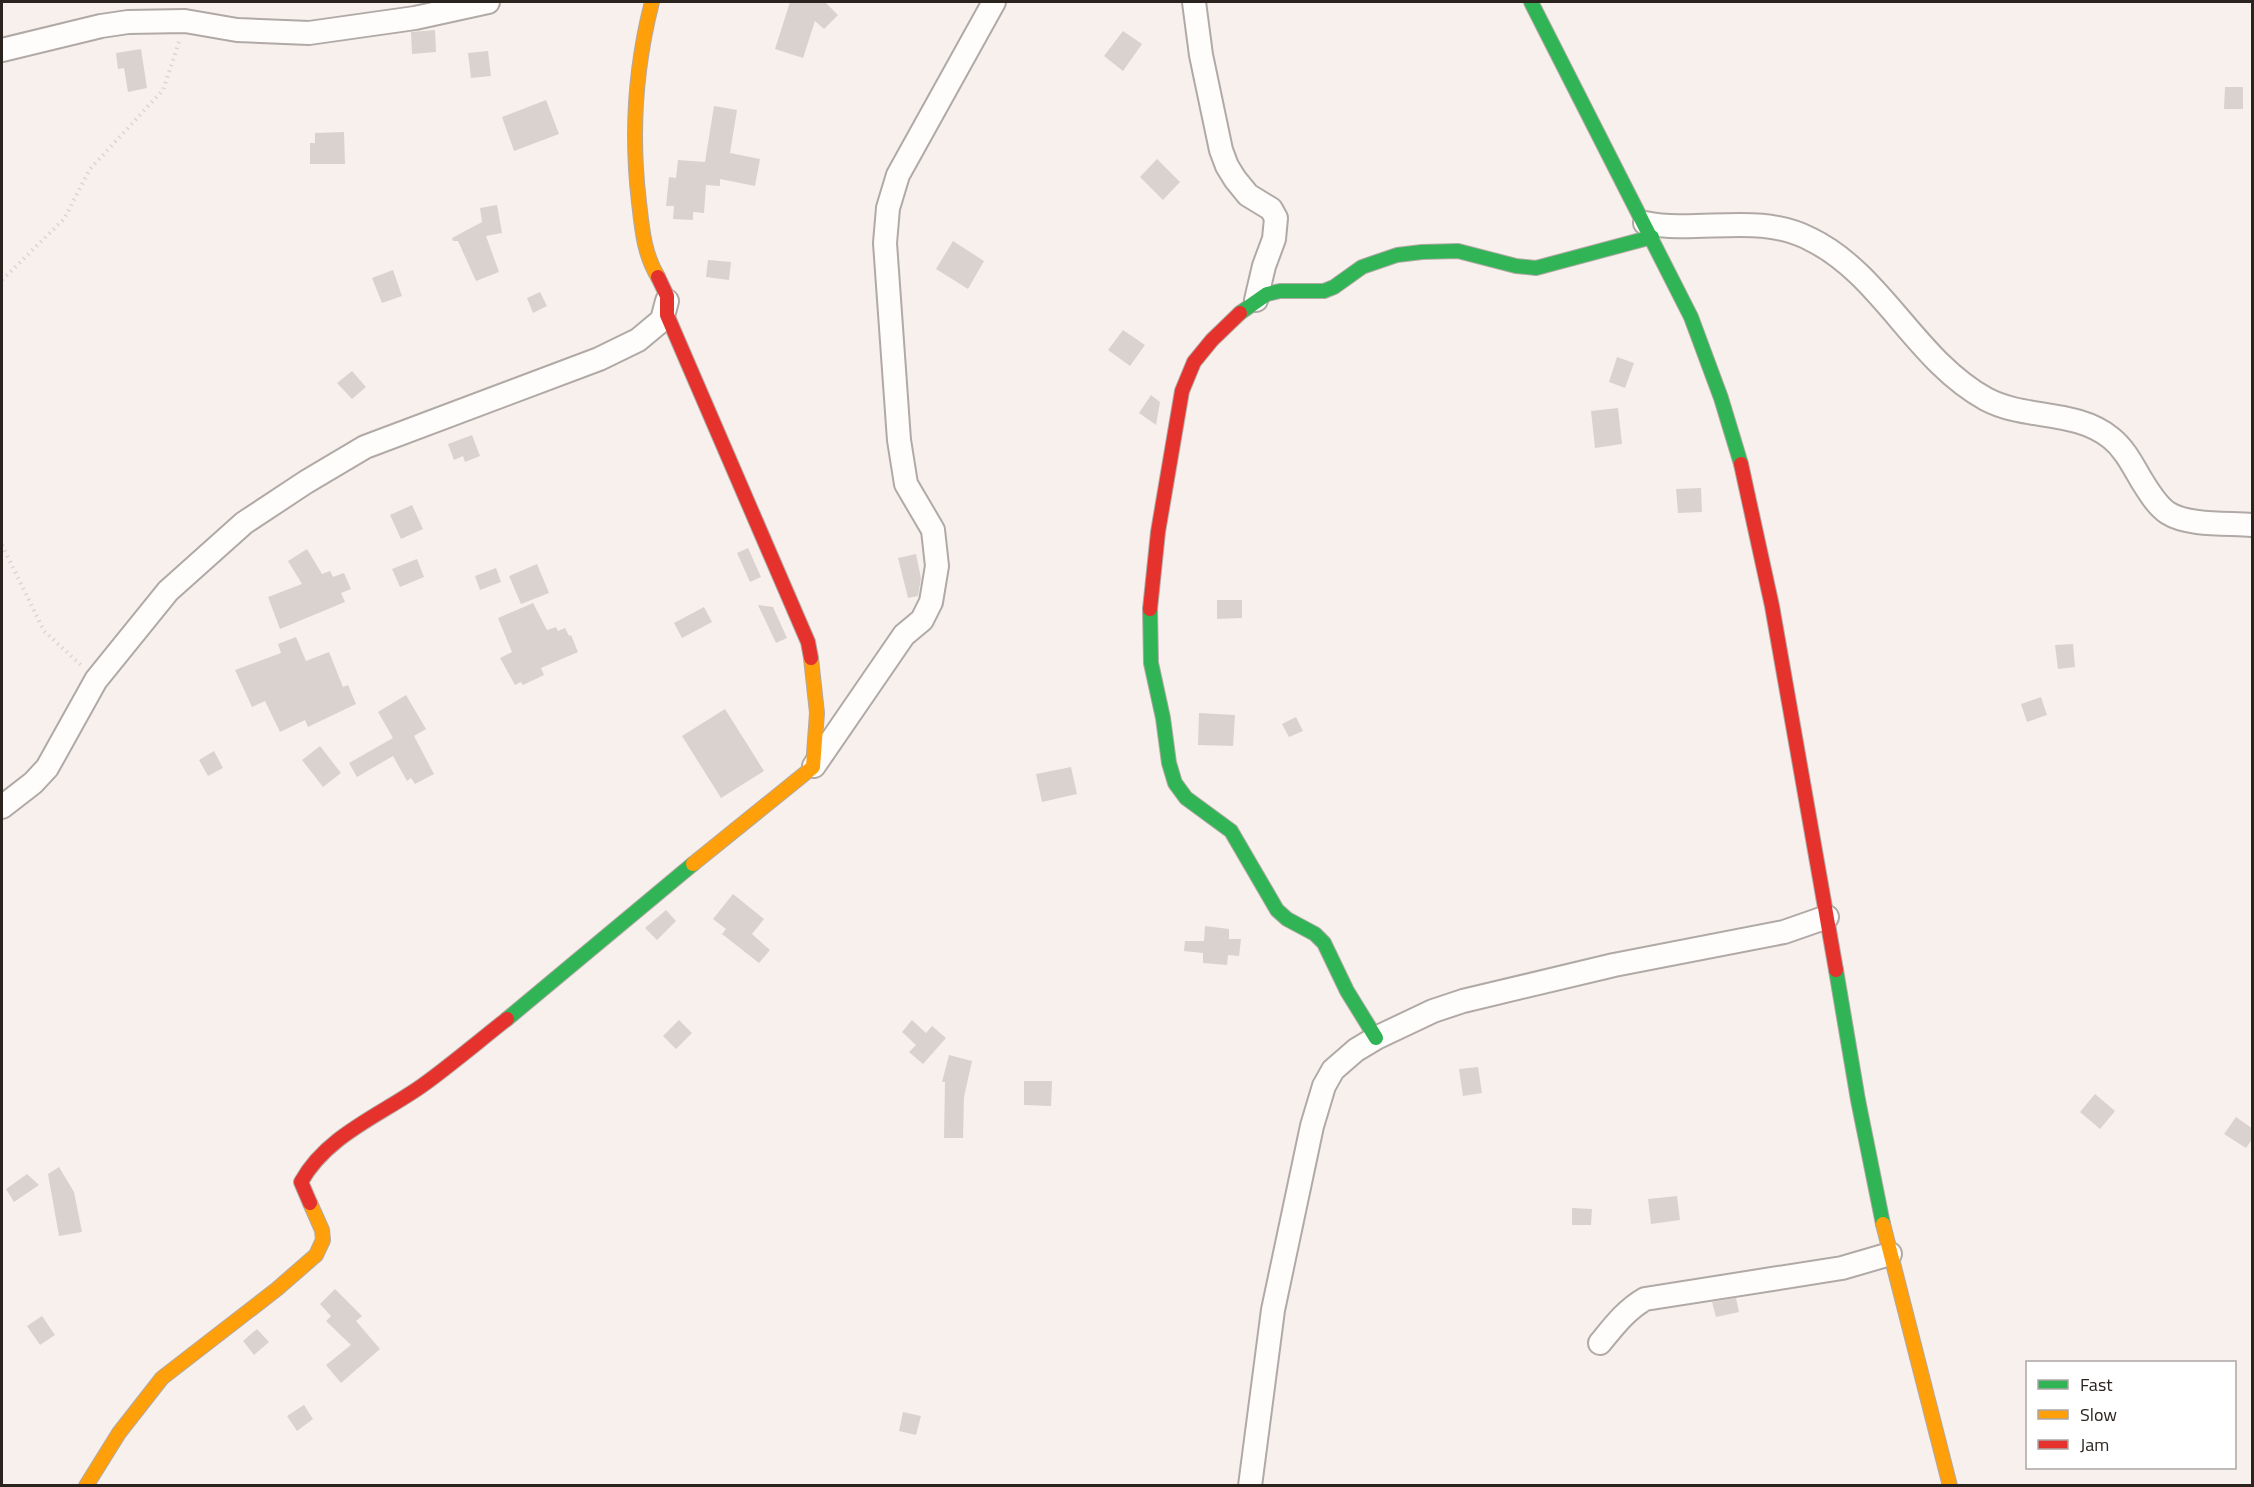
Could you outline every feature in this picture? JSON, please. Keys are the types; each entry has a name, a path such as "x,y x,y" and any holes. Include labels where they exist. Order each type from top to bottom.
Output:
{"street":[{"path":"2,50 101,26 188,11 237,30 309,33 415,18 488,2"},
{"path":"652,2 640,63 636,114 635,163 646,255 668,296 667,315 808,642 814,674 817,713 813,767"},
{"path":"86,1485 119,1433 162,1378 277,1289 316,1255 323,1240 322,1230 301,1182 312,1163 330,1147 421,1086 536,996 723,838 813,767 904,635 922,620 931,602 937,566 933,530 906,484 899,440 887,278 886,222 898,175 994,2"},
{"path":"1194,2 1201,55 1221,150 1227,166 1248,195 1271,209 1276,218 1274,239 1264,266 1256,300"},
{"path":"1531,2 1648,230 1703,344 1731,425 1748,488 1802,763 1867,1141 1890,1254 1950,1485"},
{"path":"1376,1038 1346,990 1324,943 1311,930 1293,924 1278,911 1257,880 1248,855 1230,829 1194,803 1176,785 1170,769 1160,702 1151,667 1149,624 1159,523 1174,430 1187,376 1199,354 1256,300 1270,292 1328,290 1372,262 1415,252 1434,250 1463,252 1522,269 1536,268 1648,230 1721,225 1772,226 1809,238 1830,250 1859,275 1917,342 1951,375 1972,391 2002,406 2019,411 2063,418 2095,427 2111,438 2123,450 2154,499 2173,516 2198,521 2253,525"},
{"path":"2,807 33,783 47,768 96,680 168,591 231,534 271,504 365,447 599,359 638,340 662,320 668,296"},
{"path":"1250,1485 1273,1310 1317,1106 1333,1070 1356,1050 1376,1038 1433,1011 1463,1001 1614,965 1784,932 1827,917"},
{"path":"1600,1343 1621,1317 1645,1299 1842,1268 1890,1254"}],"path":[{"path":"2,280 64,219 90,169 163,90 188,11"},
{"path":"2,545 44,631 96,680"}],"building":[{"path":"790,2 825,2 838,15 824,29 815,21 803,58 775,49"},
{"path":"435,30 436,52 412,54 411,32"},
{"path":"1123,31 1142,44 1123,71 1104,56"},
{"path":"141,49 147,88 128,92 124,68 118,69 116,53"},
{"path":"488,51 491,76 471,78 468,53"},
{"path":"2225,87 2243,87 2243,109 2224,109"},
{"path":"546,100 559,134 514,151 502,117"},
{"path":"714,106 737,110 730,153 760,159 755,186 720,179 720,186 706,185 704,213 693,212 693,220 673,219 674,206 666,206 669,177 676,178 678,160 705,162"},
{"path":"344,132 345,164 310,164 310,143 315,143 315,133"},
{"path":"1157,159 1180,182 1163,200 1140,177"},
{"path":"497,205 502,233 486,236 499,272 476,281 458,241 453,241 452,238 482,222 480,208"},
{"path":"953,241 984,261 968,289 936,269"},
{"path":"708,260 731,262 729,280 706,277"},
{"path":"393,270 402,296 382,303 372,278"},
{"path":"540,292 547,306 533,313 527,298"},
{"path":"1123,330 1145,345 1130,366 1108,350"},
{"path":"1617,357 1634,363 1625,388 1609,382"},
{"path":"352,371 366,387 352,399 337,383"},
{"path":"1151,395 1160,402 1156,425 1139,413"},
{"path":"1618,408 1622,444 1595,448 1591,411"},
{"path":"472,435 480,456 465,462 463,456 454,460 448,444"},
{"path":"1701,488 1702,512 1678,513 1676,489"},
{"path":"412,505 423,529 401,539 390,515"},
{"path":"748,548 761,577 750,582 737,553"},
{"path":"307,549 322,574 330,571 333,577 344,573 351,589 341,593 345,602 280,629 268,597 302,584 288,561"},
{"path":"916,554 921,578 918,596 908,598 898,558"},
{"path":"417,559 424,577 400,587 392,569"},
{"path":"537,564 549,593 521,604 509,576"},
{"path":"496,568 501,582 480,590 475,576"},
{"path":"1217,600 1242,600 1242,618 1217,619"},
{"path":"533,603 547,630 556,627 558,631 565,628 569,636 571,635 578,652 541,668 544,675 523,685 521,682 515,685 500,658 512,652 498,618"},
{"path":"758,605 773,607 787,638 776,643"},
{"path":"704,607 712,622 682,638 674,623"},
{"path":"296,637 306,661 329,652 343,687 348,685 356,704 308,727 305,720 280,732 265,701 252,707 235,670 281,653 278,644"},
{"path":"2073,644 2075,667 2058,669 2055,645"},
{"path":"406,695 426,729 414,736 434,774 415,784 411,778 407,781 393,756 357,777 349,763 393,738 378,712"},
{"path":"2041,697 2047,715 2027,722 2021,704"},
{"path":"725,709 764,771 721,798 682,736"},
{"path":"1199,713 1235,715 1233,746 1198,745"},
{"path":"1296,717 1303,731 1289,737 1282,724"},
{"path":"320,746 341,773 323,787 302,760"},
{"path":"214,751 223,768 208,776 199,760"},
{"path":"1071,767 1077,794 1042,802 1036,774"},
{"path":"733,894 764,919 752,934 770,950 759,963 722,934 726,929 713,919"},
{"path":"666,910 676,921 657,940 645,928"},
{"path":"1205,926 1229,929 1229,939 1241,939 1239,956 1228,955 1227,965 1203,963 1203,953 1184,951 1185,941 1204,941"},
{"path":"679,1020 692,1033 676,1049 663,1036"},
{"path":"912,1020 926,1033 932,1026 946,1038 923,1064 909,1052 916,1045 902,1032"},
{"path":"949,1055 972,1061 964,1097 963,1138 944,1138 945,1082 942,1082"},
{"path":"1478,1067 1482,1093 1463,1096 1459,1069"},
{"path":"1024,1081 1052,1081 1051,1106 1024,1105"},
{"path":"2095,1094 2115,1111 2100,1129 2080,1112"},
{"path":"2236,1117 2253,1129 2253,1138 2246,1148 2224,1134"},
{"path":"59,1167 74,1192 82,1232 59,1236 48,1174"},
{"path":"27,1174 39,1185 14,1202 6,1189"},
{"path":"1677,1196 1680,1220 1651,1224 1648,1199"},
{"path":"1572,1208 1592,1209 1591,1225 1572,1225"},
{"path":"335,1289 362,1316 356,1321 380,1349 341,1383 326,1365 351,1345 326,1321 331,1316 320,1304"},
{"path":"1736,1298 1739,1312 1716,1317 1712,1302"},
{"path":"42,1316 55,1335 40,1345 27,1326"},
{"path":"257,1329 269,1342 254,1355 243,1341"},
{"path":"304,1405 313,1419 297,1431 287,1416"},
{"path":"903,1412 921,1416 916,1435 899,1431"}],"traffic: fast":[{"path":"1531,2 1691,317 1721,398 1741,464"},
{"path":"1240,313 1267,294 1280,291 1324,291 1334,287 1362,267 1397,255 1458,251 1516,266 1536,268 1652,237"},
{"path":"1150,609 1151,663 1163,718 1169,763 1175,783 1186,798 1231,831 1277,910 1287,919 1315,934 1324,943 1347,991 1376,1038"},
{"path":"507,1019 693,864"},
{"path":"1836,970 1858,1100 1883,1224"}],"traffic: slow":[{"path":"652,2 638,77 635,152 643,232 647,250 658,277"},
{"path":"693,864 813,767 817,713 811,658"},
{"path":"86,1486 119,1433 162,1378 277,1289 316,1255 323,1240 322,1230 310,1203"},
{"path":"1883,1224 1950,1486"}],"traffic: jam":[{"path":"658,277 667,296 667,315 808,642 811,658"},
{"path":"1150,609 1158,532 1182,391 1194,362 1212,340 1240,313"},
{"path":"1741,464 1772,606 1836,970"},
{"path":"310,1203 301,1182 325,1151 356,1127 423,1085 507,1019"}]}
